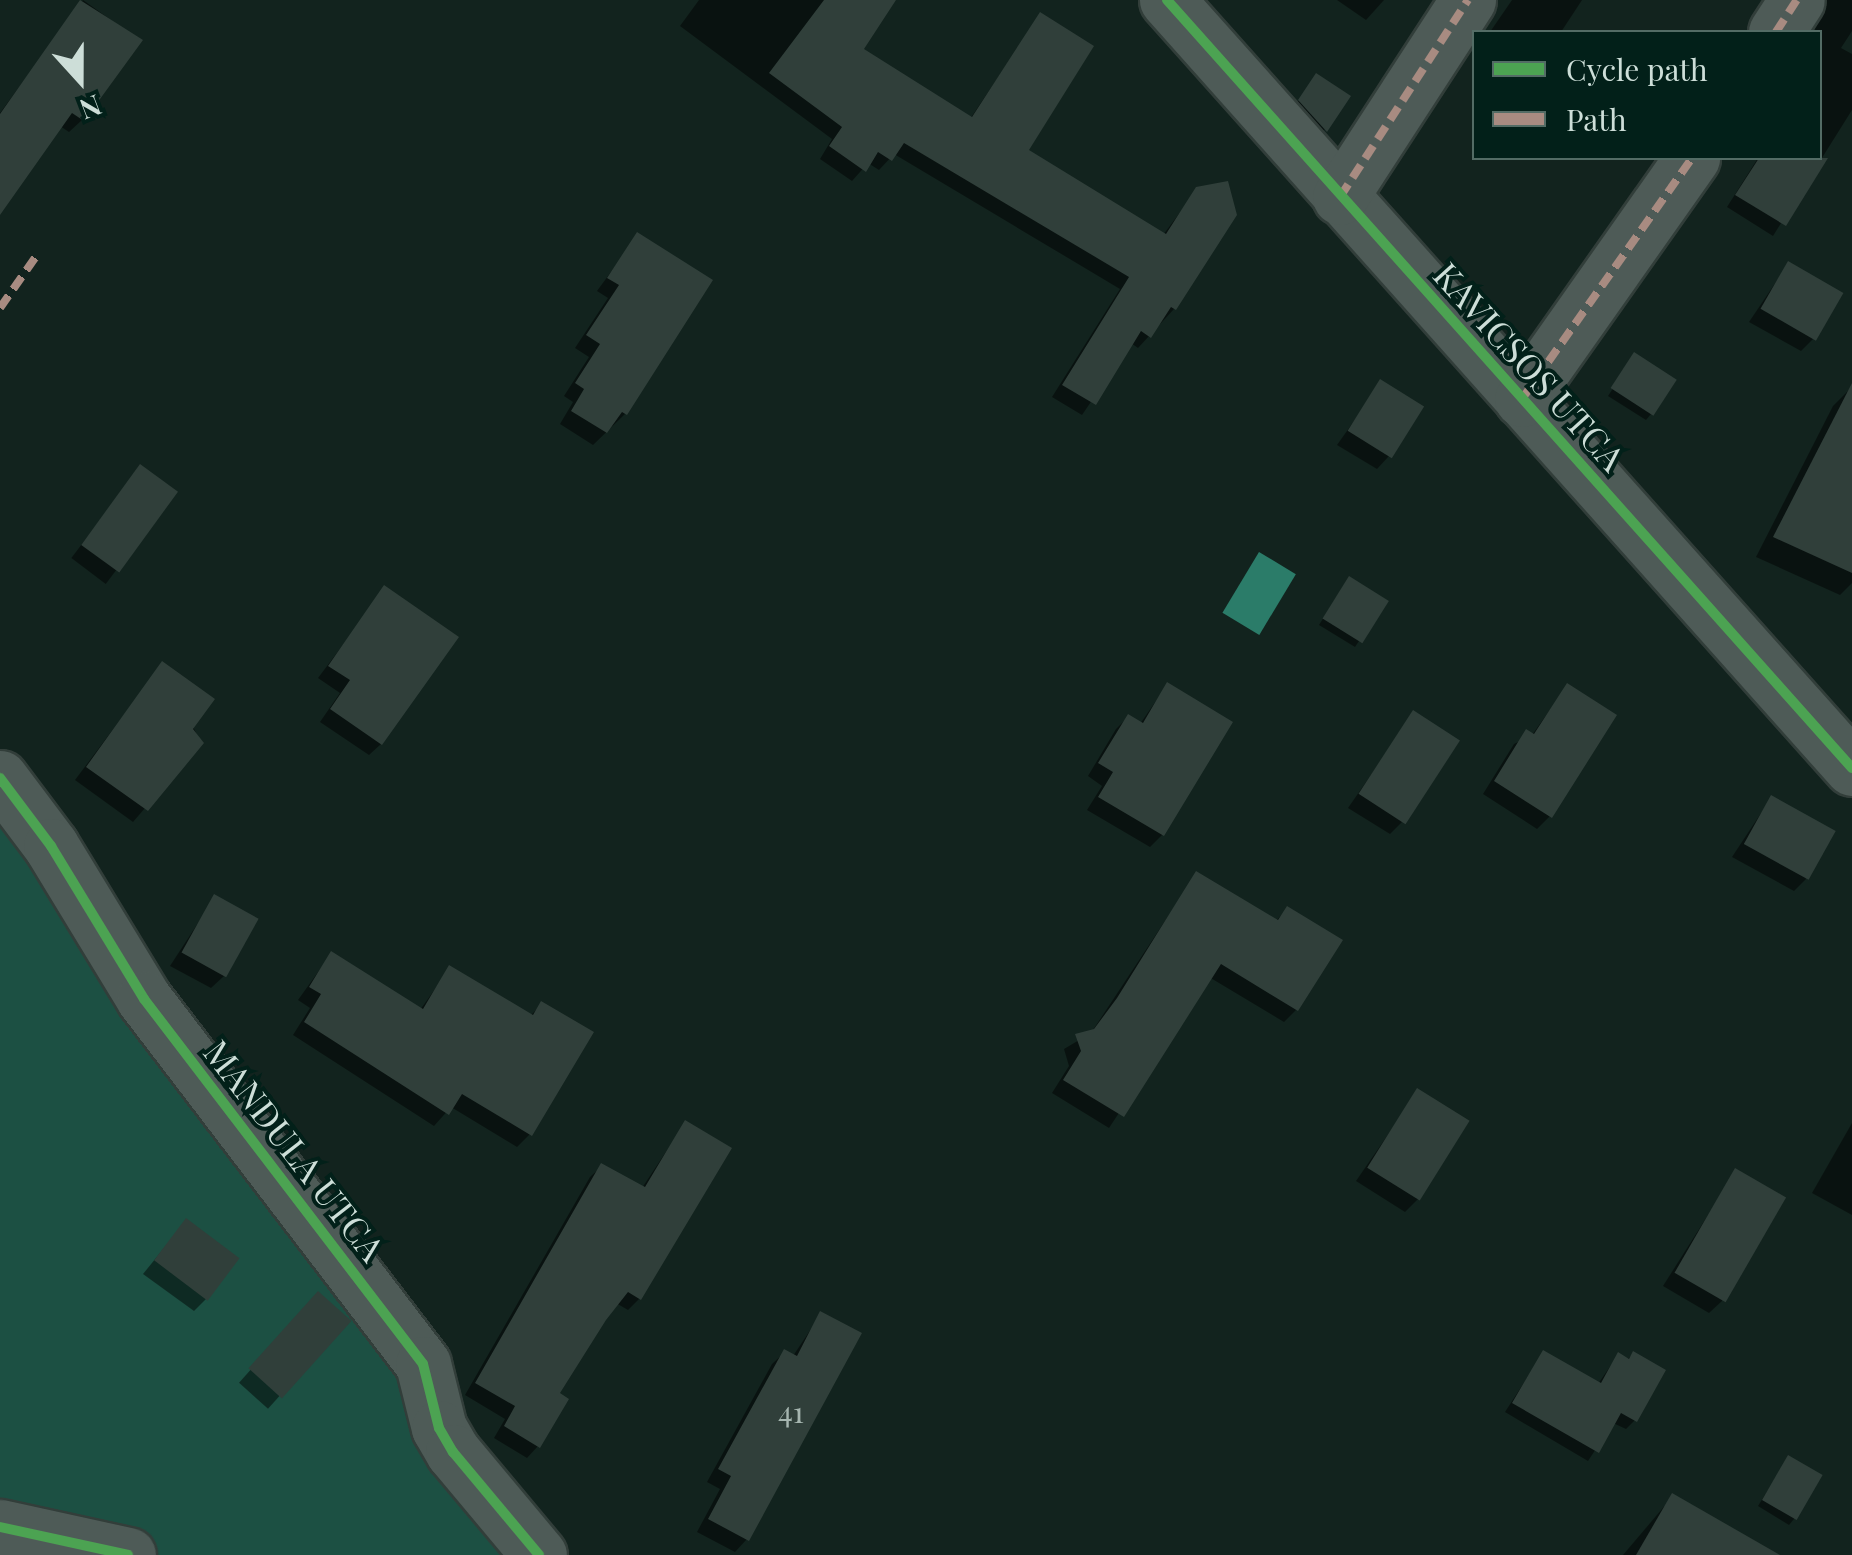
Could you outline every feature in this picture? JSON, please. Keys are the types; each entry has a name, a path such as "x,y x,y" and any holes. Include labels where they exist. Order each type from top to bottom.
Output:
{"street":[{"name":"KAVICSOS UTCA","path":"1167,0 1852,768"},
{"path":"1340,197 1468,0"},
{"path":"1777,30 1797,0"},
{"path":"1522,398 1691,160"},
{"name":"MANDULA UTCA","path":"0,778 51,846 156,1014 338,1245 423,1364 439,1428 529,1553"},
{"path":"0,1527 128,1555"}],"shaded area":[{"path":"1259,552 1296,574 1259,635 1222,613"},
{"path":"0,778 539,1555 0,1555"}],"building":[{"path":"80,0 143,40 84,121 72,113 0,215 0,114"},
{"path":"824,0 896,0 864,49 972,117 1040,12 1094,46 1029,150 1166,234 1196,187 1228,181 1237,215 1176,310 1171,307 1151,338 1141,331 1096,405 1062,385 1129,277 904,143 892,161 878,152 866,172 829,146 842,127 769,73"},
{"path":"1316,73 1351,96 1327,132 1298,100"},
{"path":"1828,158 1786,226 1735,195 1758,160"},
{"path":"637,232 713,280 627,415 622,412 607,433 571,411 584,389 575,383 600,344 586,335 619,285 607,278"},
{"path":"1788,261 1843,293 1816,341 1760,309"},
{"path":"1634,352 1677,380 1653,416 1611,388"},
{"path":"1380,379 1424,407 1392,458 1348,431"},
{"path":"1852,383 1852,573 1773,537"},
{"path":"140,464 178,492 119,573 81,545"},
{"path":"1349,576 1389,601 1362,643 1323,618"},
{"path":"384,585 459,637 382,745 330,709 350,680 328,666"},
{"path":"162,661 215,699 193,729 204,743 148,811 86,767"},
{"path":"1167,682 1233,722 1164,836 1098,797 1113,772 1098,763 1128,714 1143,723"},
{"path":"1567,683 1617,715 1552,818 1494,781 1526,729 1534,734"},
{"path":"1413,710 1460,740 1406,824 1359,794"},
{"path":"1771,795 1836,831 1809,880 1744,844"},
{"path":"1196,871 1278,920 1287,906 1343,940 1298,1011 1221,964 1124,1117 1063,1080 1081,1051 1075,1034 1094,1029"},
{"path":"214,894 259,919 226,977 182,953"},
{"path":"331,951 423,1009 449,965 533,1015 541,1001 594,1032 532,1136 462,1094 449,1115 304,1022 321,994 309,987"},
{"path":"1417,1088 1470,1121 1420,1201 1367,1168"},
{"path":"685,1120 732,1148 641,1300 628,1292 606,1320 560,1393 569,1399 540,1448 504,1426 515,1406 475,1383 601,1163 645,1187"},
{"path":"1735,1168 1786,1198 1726,1302 1674,1273"},
{"path":"186,1218 240,1258 208,1301 154,1260"},
{"path":"318,1291 351,1321 282,1398 248,1368"},
{"path":"820,1311 862,1333 749,1541 708,1519 731,1476 718,1469 784,1349 797,1356"},
{"path":"1543,1350 1601,1383 1618,1352 1629,1359 1633,1351 1666,1370 1637,1422 1621,1413 1599,1453 1512,1403"},
{"path":"1788,1455 1823,1475 1797,1520 1762,1500"},
{"path":"1672,1493 1780,1555 1636,1555"}],"marked path":[{"path":"1340,197 1468,0"},
{"path":"1777,30 1797,0"},
{"path":"1522,399 1691,160"},
{"path":"0,308 37,255"}],"cycle path":[{"path":"1167,0 1852,768"},
{"path":"0,778 51,846 144,999 423,1364 439,1428 453,1452 539,1555"},
{"path":"0,1527 128,1555"}]}
